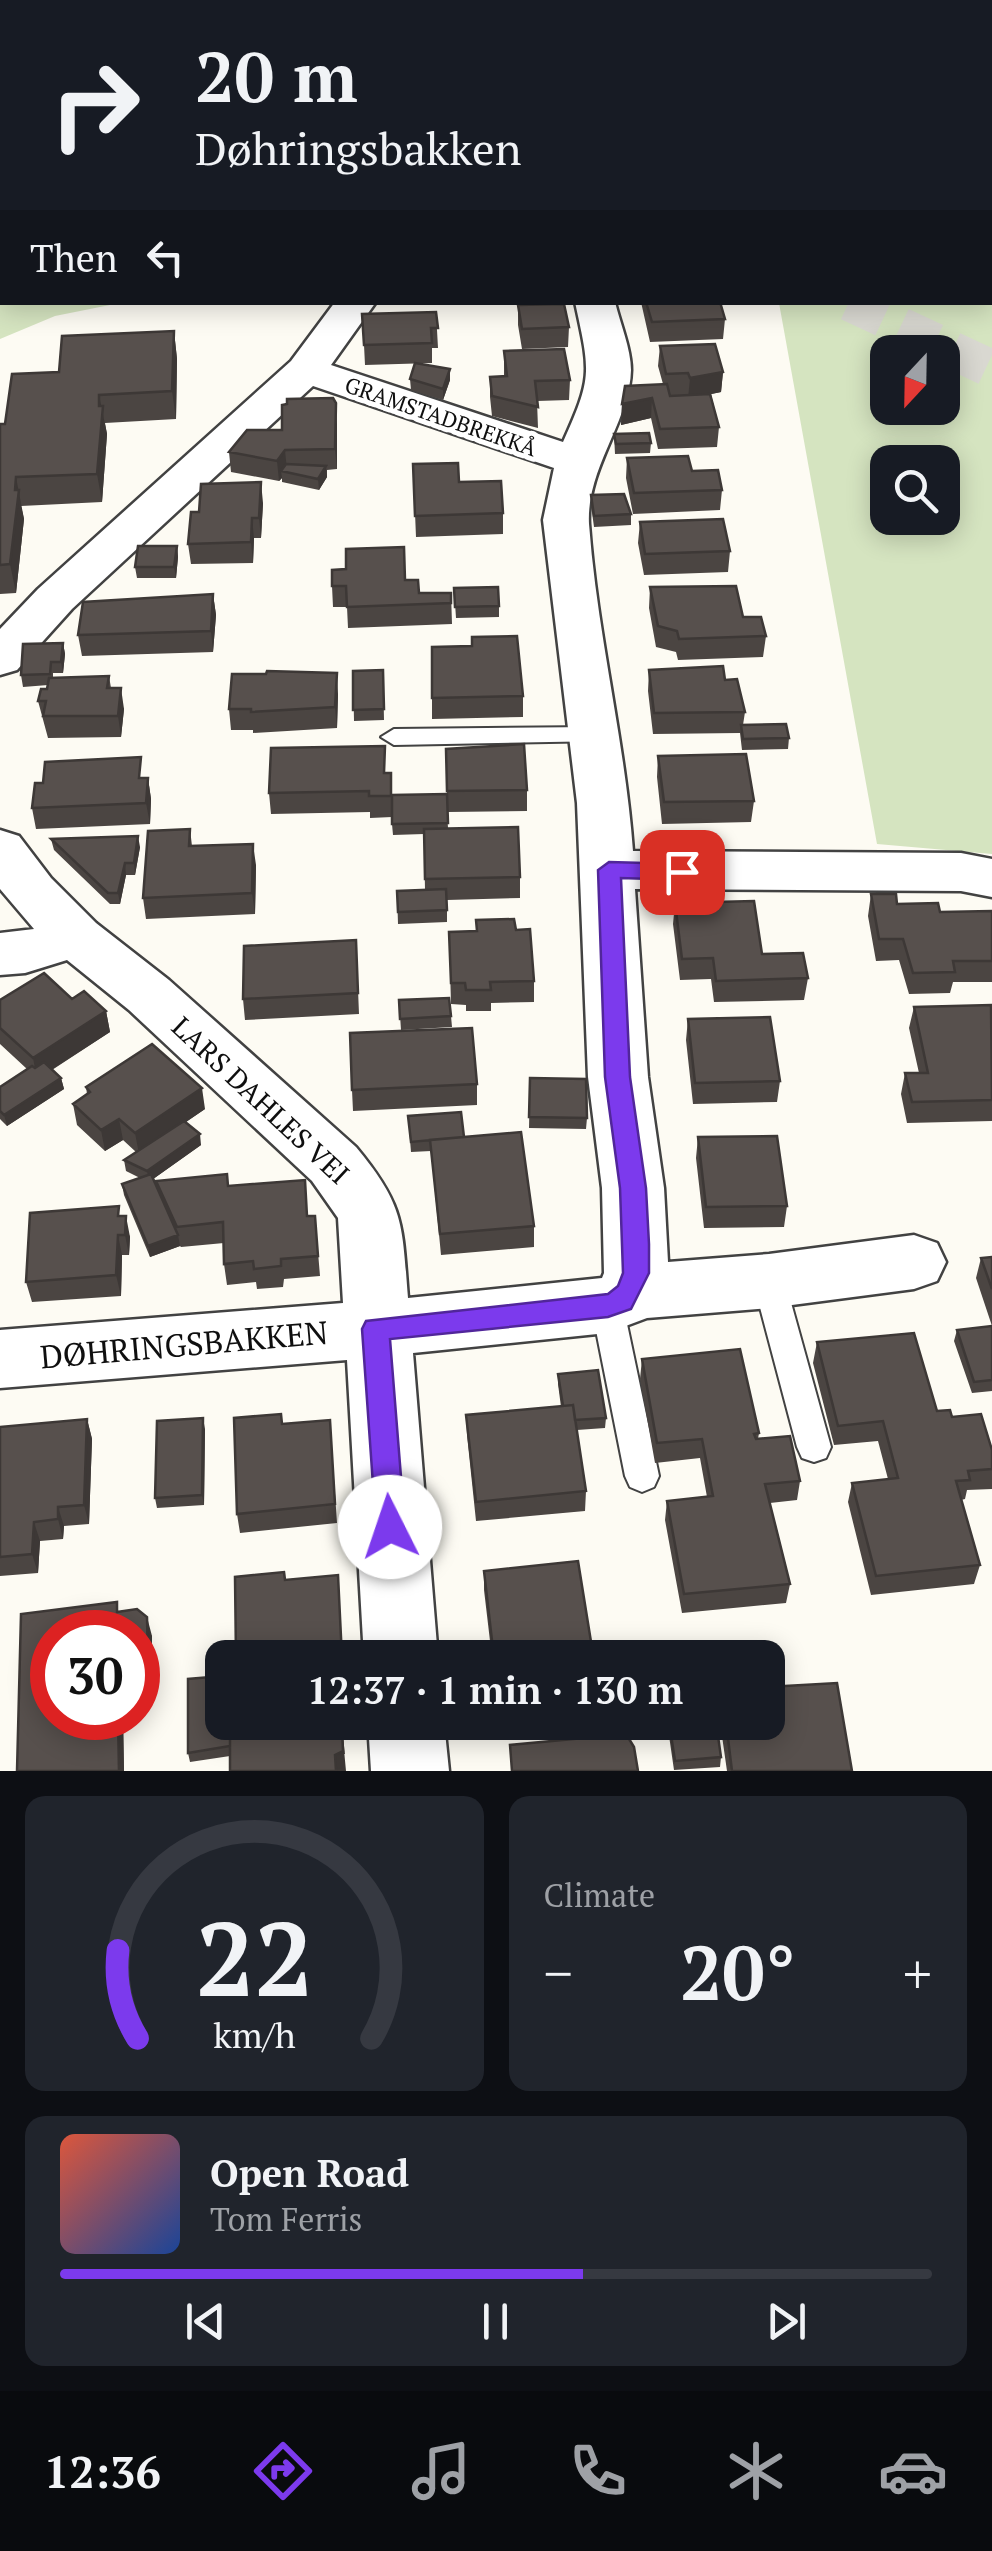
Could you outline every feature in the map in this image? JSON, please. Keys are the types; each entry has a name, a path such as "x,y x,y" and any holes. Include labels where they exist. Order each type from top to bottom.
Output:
{"street":[{"path":"0,659 55,600 306,370 354,305"},
{"path":"597,305 610,368 606,396 577,462 566,520 596,735 609,870 618,1077 633,1188 636,1273 618,1299"},
{"name":"GRAMSTADBREKKÅ","path":"306,370 577,462"},
{"name":"LARS DAHLES VEI","path":"0,849 31,892 76,937 203,1044 334,1164 360,1196 370,1218 400,1640"},
{"path":"609,870 961,872 992,878"},
{"path":"0,954 25,952 76,937"},
{"name":"DØHRINGSBAKKEN","path":"0,1359 376,1329 914,1262"},
{"path":"407,1740 410,1771"}],"lane":[{"path":"394,737 596,735"},
{"path":"769,1281 814,1448"},
{"path":"618,1299 642,1476"}],"green space":[{"path":"0,305 110,305 55,316 0,339"},
{"path":"779,305 992,305 992,854 877,844"}],"building":[{"path":"518,305 564,305 569,327 522,329"},
{"path":"647,305 721,305 725,319 652,322"},
{"path":"436,312 438,328 431,328 432,343 364,345 362,314"},
{"path":"174,331 172,391 99,395 99,406 103,406 97,474 16,477 15,490 19,490 10,564 0,565 0,424 5,424 12,374 59,372 62,336"},
{"path":"715,344 723,372 690,378 688,373 666,374 660,346"},
{"path":"564,349 570,380 535,381 538,407 492,396 490,377 507,376 504,351"},
{"path":"415,363 450,369 443,389 410,379"},
{"path":"667,384 670,396 710,394 719,427 660,429 652,398 622,404 625,386"},
{"path":"333,398 335,449 285,450 277,461 229,452 247,430 282,430 282,405 287,404 287,399"},
{"path":"649,433 651,443 616,444 614,434"},
{"path":"688,456 692,471 718,470 722,490 634,493 627,458"},
{"path":"458,463 459,482 501,481 503,513 415,516 413,464"},
{"path":"286,464 326,466 318,479 281,471"},
{"path":"261,482 259,518 252,518 251,542 188,544 191,512 199,512 201,484"},
{"path":"624,494 631,514 594,516 591,495"},
{"path":"723,519 730,551 645,554 640,522"},
{"path":"138,546 177,546 174,567 135,567"},
{"path":"404,547 405,580 418,580 419,593 451,593 451,603 347,607 346,586 332,586 332,570 346,569 346,549"},
{"path":"736,586 743,617 761,617 766,636 679,639 677,631 658,626 650,587"},
{"path":"498,587 499,606 455,607 454,588"},
{"path":"213,594 211,631 78,635 83,602"},
{"path":"517,636 523,696 432,698 432,647 472,646 472,637"},
{"path":"63,643 61,662 51,662 50,674 21,675 23,644"},
{"path":"723,666 725,680 737,679 745,712 654,713 649,670"},
{"path":"383,670 384,709 353,710 353,671"},
{"path":"337,673 335,707 251,712 229,709 232,674"},
{"path":"109,676 107,688 121,688 118,716 43,716 46,701 38,701 49,678"},
{"path":"786,724 789,738 743,739 741,725"},
{"path":"524,744 527,790 447,791 446,749"},
{"path":"385,746 384,773 391,773 391,796 369,796 369,791 269,793 271,748"},
{"path":"746,754 754,801 664,802 658,756"},
{"path":"141,757 139,778 148,778 146,803 32,808 35,783 43,783 45,762"},
{"path":"447,794 448,823 392,824 392,795"},
{"path":"518,827 520,877 425,879 424,829"},
{"path":"190,829 189,846 253,844 252,893 143,898 148,831"},
{"path":"138,836 134,863 125,863 118,893 108,893 51,839"},
{"path":"446,889 447,910 398,912 397,891"},
{"path":"871,894 896,894 897,904 938,903 940,912 992,911 992,961 953,961 955,972 913,973 903,939 879,939"},
{"path":"754,901 762,954 803,953 808,978 716,981 713,958 682,959 675,903"},
{"path":"514,919 516,930 530,929 534,981 490,982 491,990 466,990 465,983 451,983 449,932 477,931 476,920"},
{"path":"356,940 358,993 243,999 244,946"},
{"path":"44,973 72,999 84,991 106,1011 33,1058 0,1028 0,1000"},
{"path":"449,998 451,1016 400,1019 399,1000"},
{"path":"991,1005 992,1100 912,1102 905,1073 928,1073 914,1007"},
{"path":"770,1017 780,1081 695,1083 688,1019"},
{"path":"472,1028 477,1084 352,1090 350,1033"},
{"path":"152,1044 202,1088 135,1133 119,1119 101,1130 73,1104 90,1092 86,1087"},
{"path":"44,1062 61,1078 4,1115 0,1111 0,1087"},
{"path":"530,1078 586,1079 587,1118 529,1117"},
{"path":"461,1112 464,1137 411,1142 408,1116"},
{"path":"184,1121 200,1134 147,1171 124,1160"},
{"path":"521,1132 534,1226 440,1234 430,1140"},
{"path":"777,1136 787,1206 706,1207 698,1137"},
{"path":"151,1174 178,1235 148,1246 122,1184"},
{"path":"227,1174 228,1186 305,1180 307,1216 315,1216 318,1256 281,1259 281,1266 254,1269 253,1261 224,1264 223,1222 177,1227 156,1181"},
{"path":"119,1206 118,1216 126,1216 125,1235 118,1235 116,1275 26,1282 30,1213"},
{"path":"992,1257 992,1289 981,1258"},
{"path":"992,1326 992,1380 974,1382 957,1330"},
{"path":"914,1333 937,1411 950,1410 952,1417 981,1414 992,1450 992,1469 968,1471 970,1480 956,1481 980,1565 876,1576 852,1483 898,1478 883,1421 838,1426 817,1342"},
{"path":"740,1349 759,1433 754,1434 756,1439 790,1436 800,1481 765,1484 790,1584 684,1594 667,1501 713,1496 702,1439 657,1443 642,1359"},
{"path":"598,1370 606,1418 575,1420 573,1405 563,1406 558,1374"},
{"path":"573,1405 586,1491 476,1502 466,1415"},
{"path":"281,1414 282,1424 330,1420 335,1504 237,1514 234,1418"},
{"path":"203,1418 202,1495 155,1498 157,1421"},
{"path":"87,1419 84,1505 58,1507 58,1519 34,1522 32,1554 0,1557 0,1427"},
{"path":"578,1561 591,1640 492,1640 484,1571"},
{"path":"284,1572 285,1580 338,1575 341,1640 236,1640 235,1577"},
{"path":"117,1602 117,1610 53,1610"},
{"path":"30,1613 30,1740 118,1740 119,1771 17,1771 21,1614"},
{"path":"205,1678 205,1740 230,1740 230,1746 188,1753 188,1679"},
{"path":"837,1683 852,1771 732,1771 728,1740 785,1740 785,1686"},
{"path":"230,1740 342,1740 343,1751 335,1755 336,1771 230,1771"},
{"path":"630,1740 638,1771 512,1771 510,1745"},
{"path":"672,1740 719,1740 721,1757 675,1761"}],"tunnel":[{"path":"855,305 992,369"}],"route":[{"path":"390,1527 376,1329 608,1306 622,1301 630,1292 636,1273 636,1244 633,1188 618,1077 609,870 682,872"}]}
